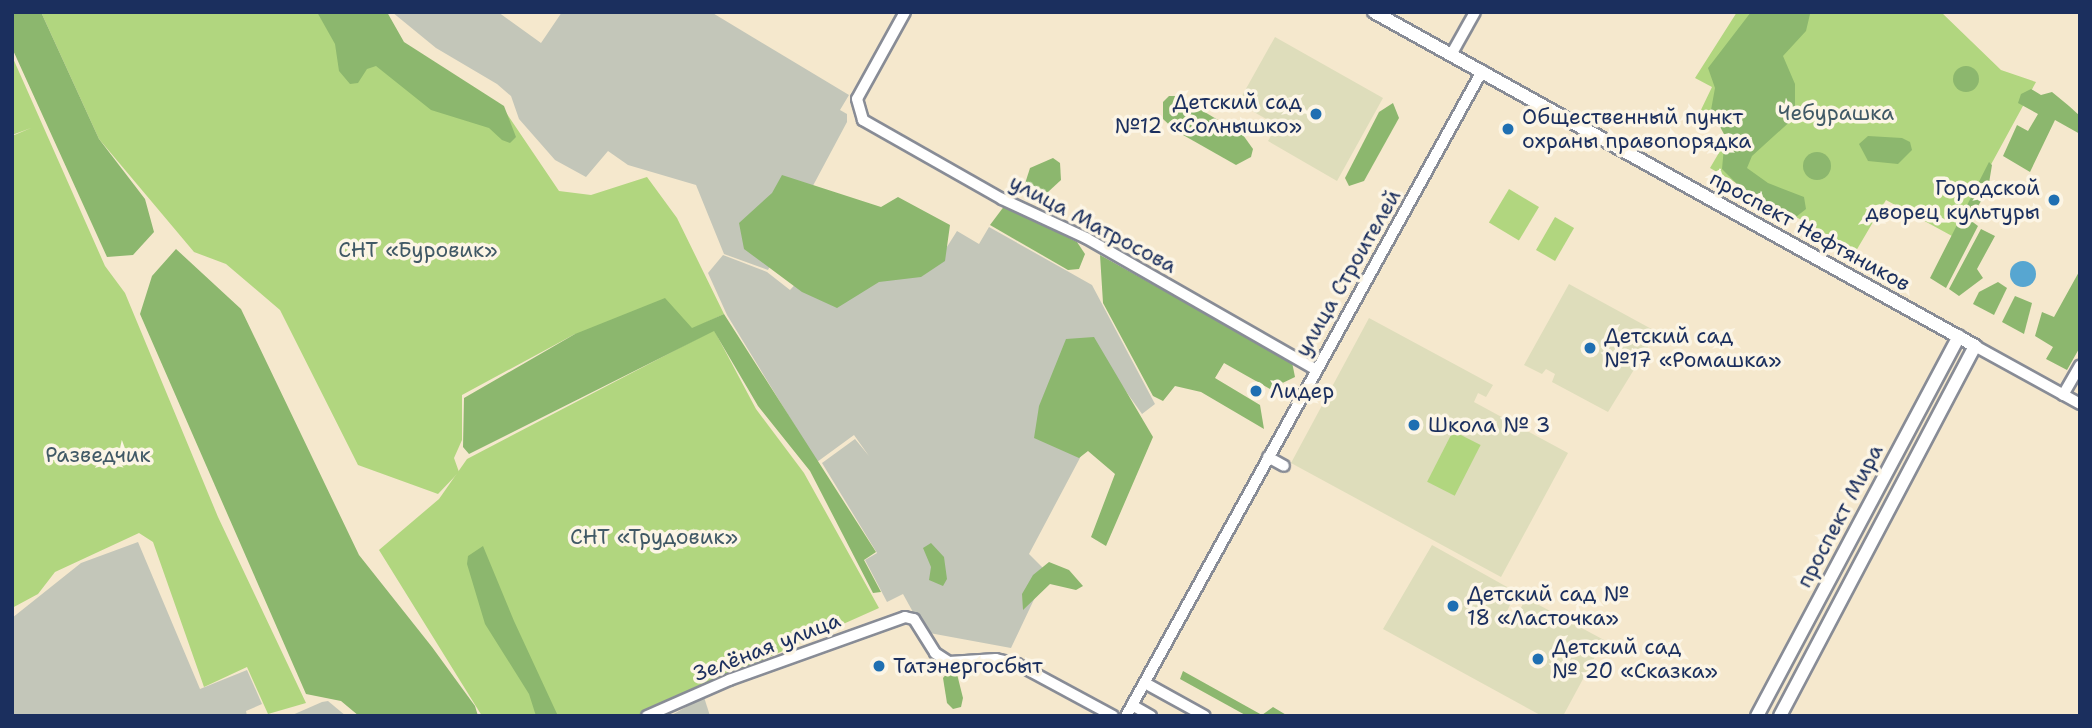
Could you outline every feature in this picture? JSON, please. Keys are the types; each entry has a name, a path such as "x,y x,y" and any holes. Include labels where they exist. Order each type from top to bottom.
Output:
{"main road":[{"name":"проспект Нефтяников","path":"1374,12 1975,346"},
{"name":"проспект Мира","path":"1757,716 1959,335"},
{"name":"проспект Мира","path":"1780,716 1975,346"},
{"path":"1855,529 1866,530 1873,539"}],"street":[{"name":"улица Матросова","path":"905,12 857,99 856,109 863,120 929,159 1086,239 1315,369"},
{"path":"1451,55 1475,12"},
{"name":"улица Строителей","path":"1126,716 1315,369 1482,71"},
{"name":"проспект Нефтяников","path":"1975,346 2080,404"},
{"path":"2063,395 2080,365"},
{"path":"1268,457 1284,467"},
{"name":"Зелёная улица","path":"647,716 729,680 901,617 914,620 935,653 949,662 996,659 1017,664 1113,716"},
{"path":"1145,683 1205,716"},
{"path":"1132,705 1151,716"}],"shaded area":[{"path":"392,12 498,12 541,43 562,12 711,12 849,95 840,110 847,114 847,122 768,270 724,254 696,185 628,165 608,151 586,177 555,160 519,119 511,96 497,84 436,48"},
{"name":"Детский сад №12 «Солнышко»","path":"1275,37 1383,98 1337,181 1268,141 1277,125 1238,103"},
{"path":"989,227 1092,285 1155,404 1142,414 1113,373 1116,390 1029,554 1047,572 1011,648 924,632 903,594 887,602 865,560 877,553 822,463 855,439 869,456 854,435 817,462 727,315 708,273 723,255 767,272 790,290 802,277 945,250 957,231 979,244"},
{"name":"Детский сад №17 «Ромашка»","path":"1569,284 1657,332 1608,412 1552,382 1555,374 1546,369 1542,374 1524,365"},
{"name":"Школа № 3","path":"1369,318 1493,385 1486,397 1478,393 1474,402 1568,453 1501,577 1291,463"},
{"path":"138,542 200,689 247,670 262,704 246,711 247,716 13,716 12,618 81,563"},
{"path":"1432,545 1516,592 1503,620 1512,625 1526,598 1604,640 1563,716 1542,716 1383,629"},
{"path":"704,697 710,716 670,716"},
{"path":"328,701 346,716 290,716 322,702"}],"green space":[{"path":"12,12 41,12 99,139 145,199 154,232 133,255 107,257 12,48"},
{"name":"СНТ «Буровик»","path":"41,12 363,12 380,36 505,111 559,191 591,195 647,177 677,218 724,314 692,329 575,334 462,395 462,440 454,458 459,472 438,494 358,465 280,310 226,264 194,252 99,139"},
{"path":"317,12 387,12 404,42 504,106 516,137 510,143 502,140 489,128 431,110 376,66 367,69 358,83 350,84 339,71 335,44"},
{"name":"Чебурашка","path":"1737,12 1941,12 2001,70 2036,82 1952,236 1886,200 1856,251 1710,168 1734,127 1699,114 1712,87 1695,78"},
{"path":"1751,12 1810,14 1806,31 1783,56 1795,84 1795,117 1752,156 1747,168 1768,183 1804,197 1806,209 1796,217 1784,214 1737,184 1722,169 1725,136 1711,110 1715,88 1708,68"},
{"name":"Разведчик","path":"12,56 105,266 125,293 218,517 306,703 268,714 247,667 204,687 153,542 139,533 55,572 38,594 12,608 12,136 31,128 12,135"},
{"path":"1966,66 1975,70 1979,79 1975,88 1966,92 1957,88 1953,79 1957,70"},
{"path":"2031,89 2041,95 2052,92 2080,116 2080,134 2055,120 2030,172 2003,156 2017,125 2028,131 2038,114 2018,103 2021,94"},
{"path":"1169,96 1178,96 1243,135 1253,149 1251,157 1236,165 1176,131 1163,119 1163,102"},
{"path":"1393,103 1399,118 1364,181 1349,186 1345,178 1379,112"},
{"path":"1868,136 1902,138 1910,142 1912,150 1898,164 1868,161 1859,144"},
{"path":"1817,152 1827,156 1831,166 1827,176 1817,180 1807,176 1803,166 1807,156"},
{"path":"1053,158 1060,163 1061,180 1048,192 1030,195 1023,190 1030,168"},
{"path":"1989,162 1992,165 1988,189 1970,220 1978,226 1946,288 1930,278"},
{"path":"782,175 881,207 898,197 950,225 945,261 921,277 879,282 837,308 802,292 744,249 739,223 772,193"},
{"path":"1509,189 1539,207 1519,240 1489,222"},
{"path":"1005,205 1077,242 1085,254 1079,269 1068,270 990,225"},
{"path":"1555,217 1574,228 1555,261 1536,250"},
{"path":"1981,229 1995,236 1977,269 1983,278 1959,296 1949,289"},
{"path":"176,249 241,309 359,555 432,647 475,706 478,716 359,716 341,701 306,694 140,314 152,276"},
{"path":"1100,255 1292,362 1295,377 1270,389 1224,363 1215,378 1260,405 1264,429 1201,392 1175,386 1163,401 1153,396 1103,303"},
{"path":"2080,270 2080,347 2067,370 2046,359 2053,347 2035,336 2042,312 2054,317"},
{"path":"1998,282 2007,288 1994,315 1973,304 1979,292"},
{"path":"2015,296 2032,303 2024,334 2002,322"},
{"path":"665,298 692,328 724,314 876,552 864,560 881,592 873,593 810,471 758,406 714,331 469,454 463,447 464,398 575,334"},
{"name":"СНТ «Трудовик»","path":"714,330 756,409 804,473 879,608 637,716 482,716 379,550 439,499 467,459"},
{"path":"1094,337 1153,437 1106,546 1091,537 1115,474 1088,451 1079,458 1034,438 1039,406 1066,339"},
{"path":"1453,431 1481,445 1455,496 1427,482"},
{"path":"931,543 944,557 947,579 943,586 929,580 931,567 923,548"},
{"path":"483,546 558,716 536,716 529,694 485,624 467,564 468,556"},
{"path":"1049,562 1069,570 1083,586 1076,590 1050,584 1023,610 1022,594 1033,575"},
{"path":"1183,671 1262,715 1273,707 1288,716 1247,716 1180,679"},
{"path":"948,672 957,674 963,698 961,707 953,709 947,703 943,678"}],"water":[{"path":"2023,261 2032,265 2036,274 2032,283 2023,287 2014,283 2010,274 2014,265"}],"place":[{"name":"Детский сад №12 «Солнышко»","path":"1316,114"},
{"name":"Общественный пункт охраны правопорядка","path":"1508,129"},
{"name":"Городской дворец культуры","path":"2054,200"},
{"name":"Детский сад №17 «Ромашка»","path":"1590,348"},
{"name":"Лидер","path":"1256,391"},
{"name":"Школа № 3","path":"1414,425"},
{"name":"Детский сад № 18 «Ласточка»","path":"1453,606"},
{"name":"Детский сад № 20 «Сказка»","path":"1538,659"},
{"name":"Татэнергосбыт","path":"879,666"}]}
